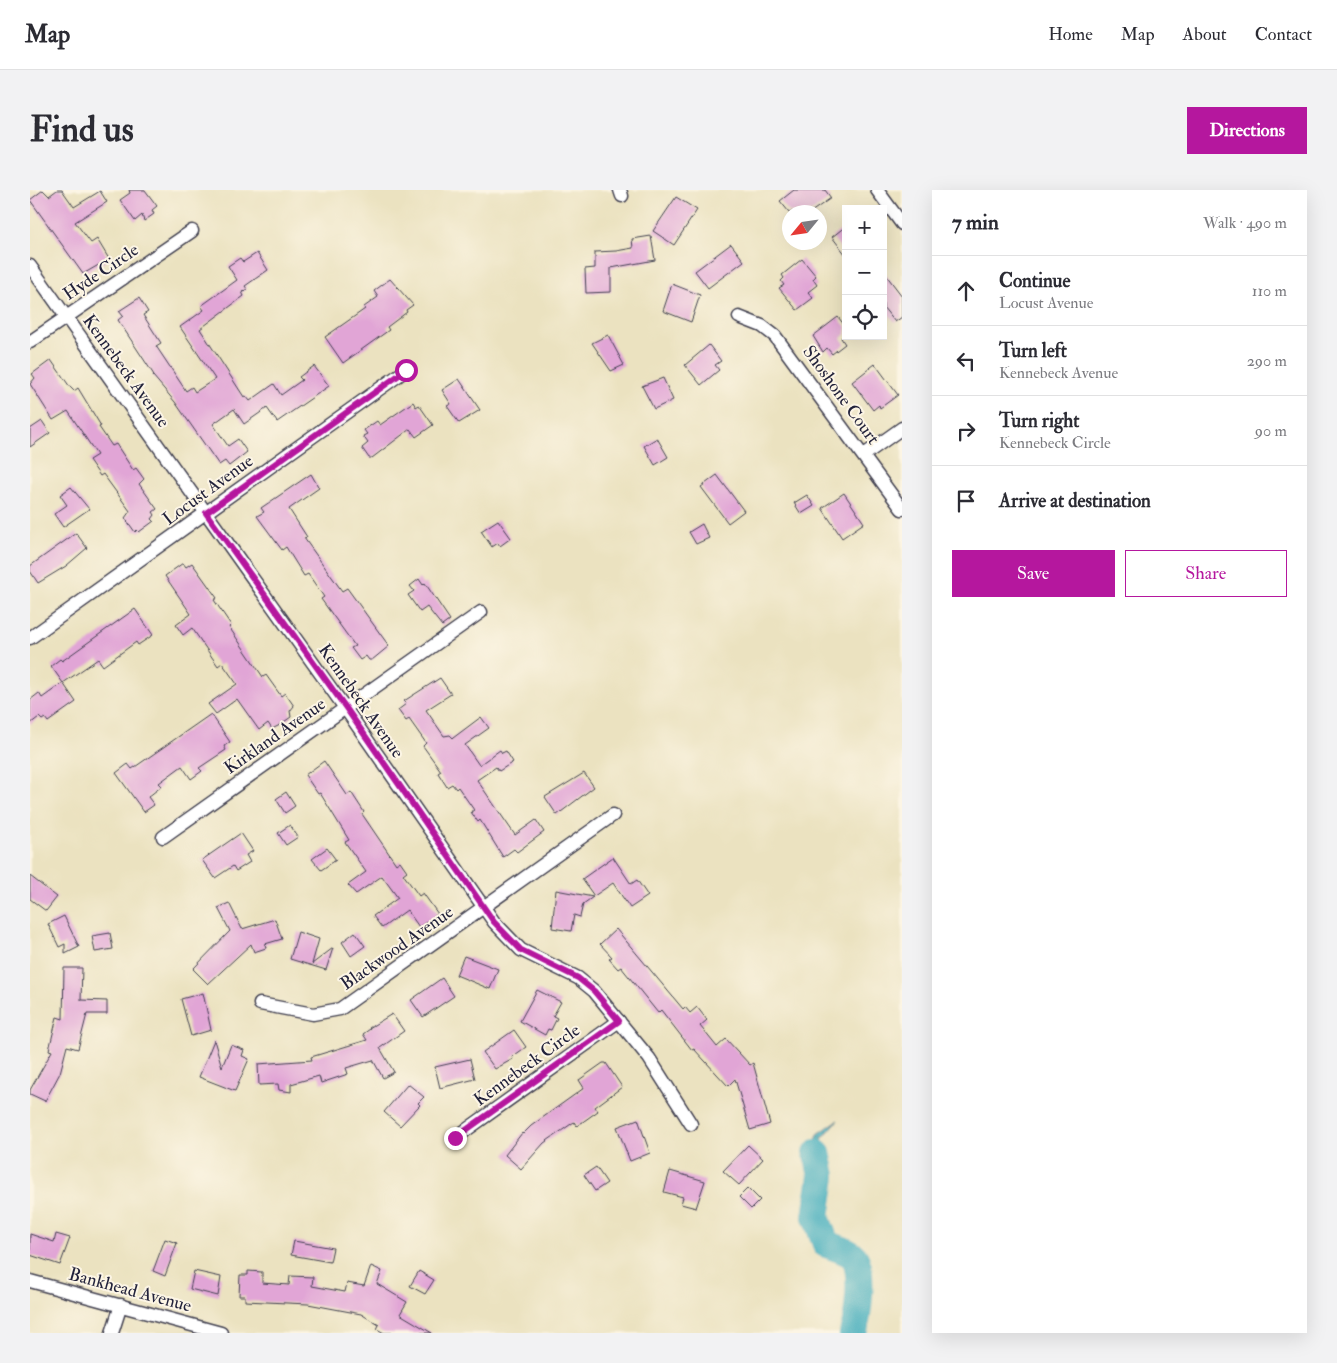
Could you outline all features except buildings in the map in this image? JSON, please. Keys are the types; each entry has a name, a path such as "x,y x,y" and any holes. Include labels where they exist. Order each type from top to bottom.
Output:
{"street":[{"path":"877,190 902,224"},
{"name":"Hyde Circle","path":"30,342 192,231"},
{"name":"Kennebeck Avenue","path":"30,266 346,708 484,908 505,935 521,950 578,978 594,991 649,1058 691,1124"},
{"name":"Shoshone Court","path":"739,317 762,326 775,336 902,508"},
{"name":"Locust Avenue","path":"30,638 406,370"},
{"path":"864,455 902,428"},
{"name":"Kirkland Avenue","path":"163,838 481,612"},
{"name":"Blackwood Avenue","path":"260,1004 313,1014 340,1009 613,815"},
{"name":"Kennebeck Circle","path":"455,1138 619,1021"},
{"name":"Bankhead Avenue","path":"30,1281 221,1333"},
{"path":"112,1333 121,1305"}],"water":[{"path":"838,1120 822,1139 820,1146 820,1215 828,1233 857,1247 863,1286 859,1333 852,1333 854,1287 852,1258 856,1258 854,1253 846,1246 837,1242 820,1239 815,1233 811,1216 814,1146 818,1134"}],"waterway":[{"path":"817,1153 822,1176 816,1217 826,1244 841,1249 854,1257 859,1272 857,1317 853,1333"}],"route":[{"path":"406,370 206,513 346,708 494,922 521,950 578,978 594,991 619,1021 455,1138"}]}
